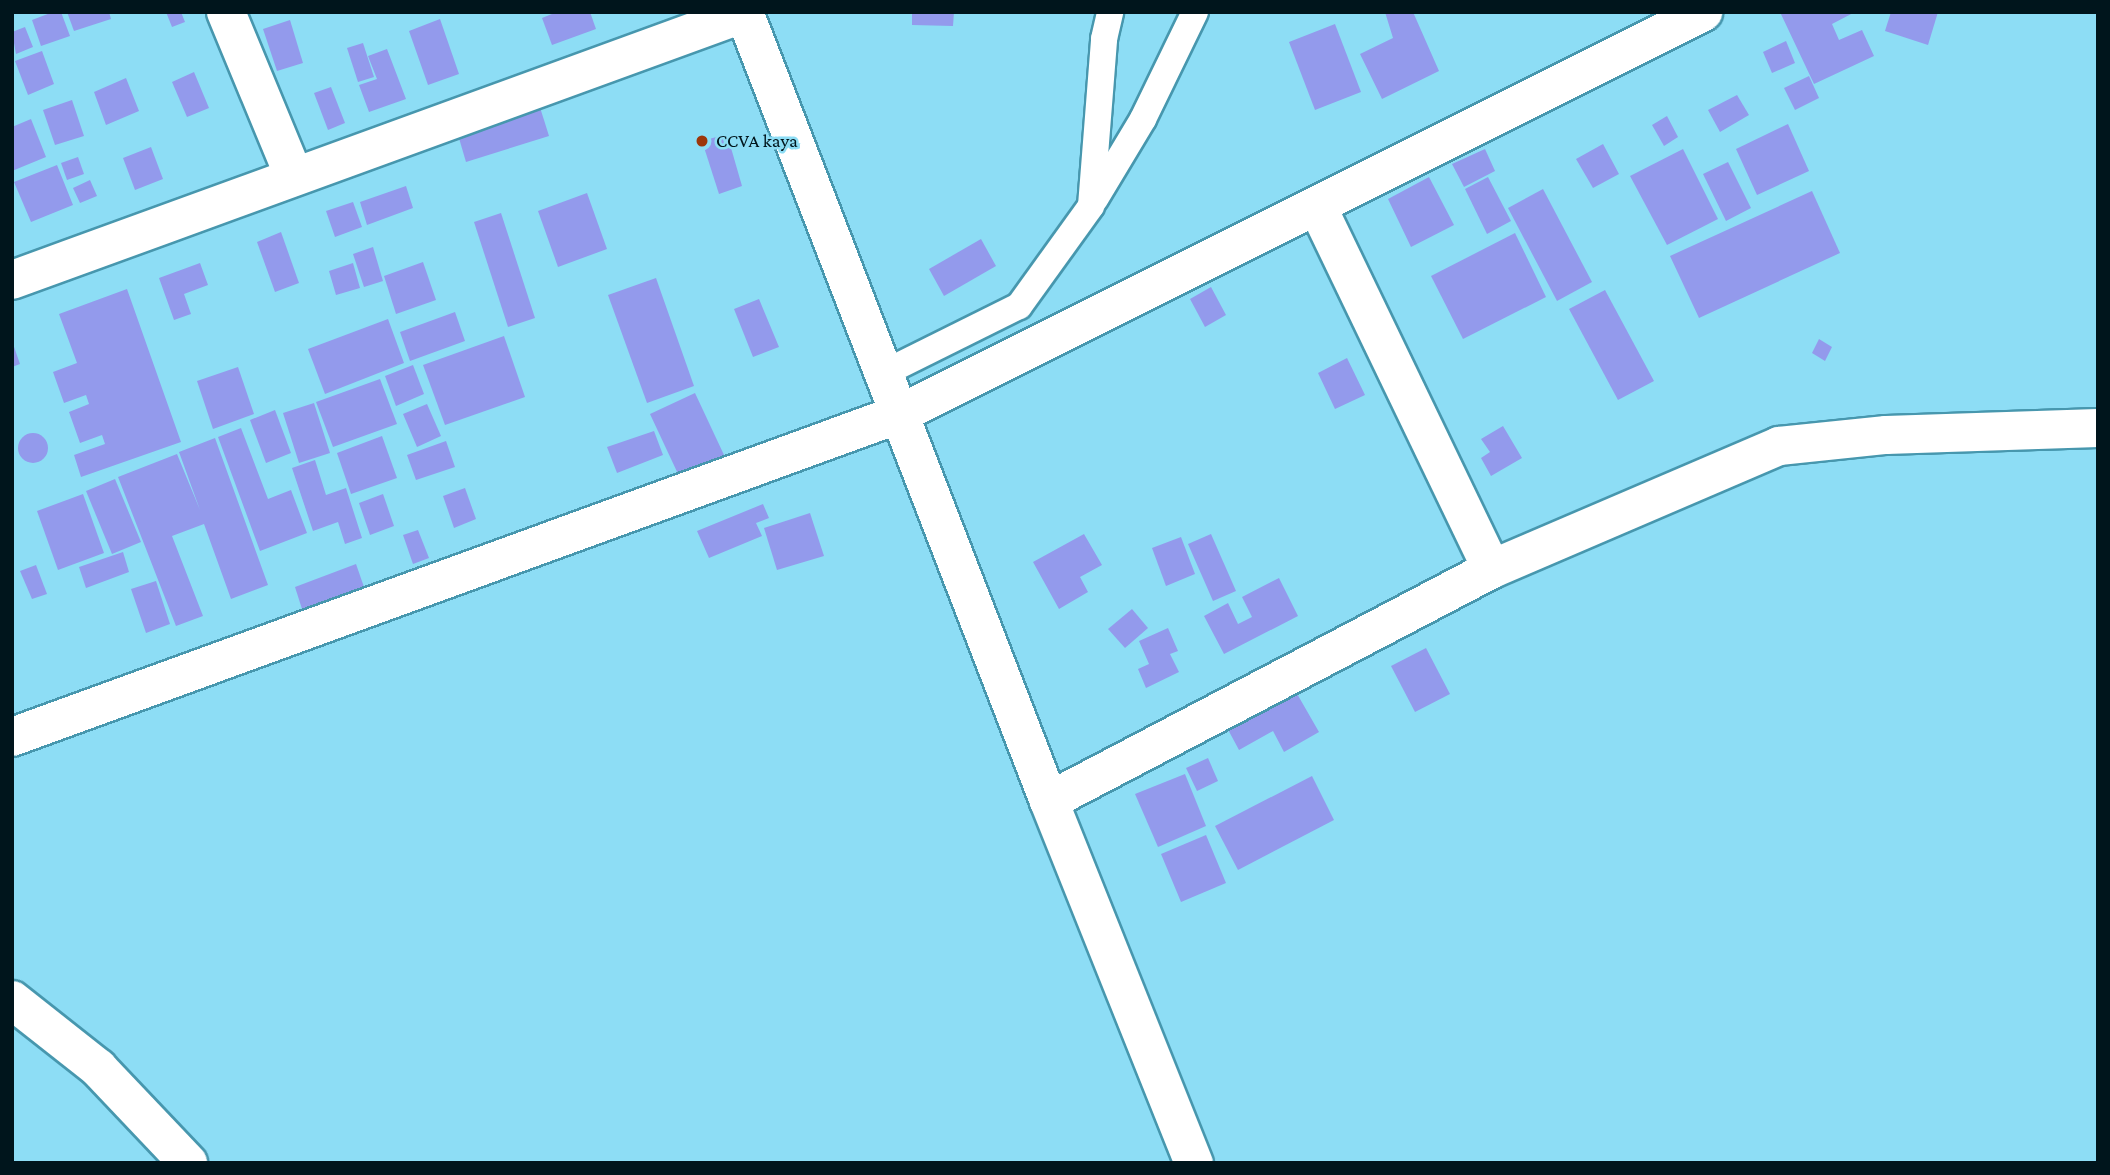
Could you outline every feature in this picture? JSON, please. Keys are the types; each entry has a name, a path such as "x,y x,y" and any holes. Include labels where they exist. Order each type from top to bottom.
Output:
{"street":[{"path":"226,12 293,174"},
{"path":"12,737 902,413 1703,12"},
{"path":"12,280 293,174 744,13 902,413 1049,801 1194,1163"},
{"path":"1317,206 1492,569"},
{"path":"1049,801 1492,569 1779,446 1886,435 2098,428"},
{"path":"12,1000 98,1068 188,1163"}],"lane":[{"path":"1091,206 1104,39 1110,12"},
{"path":"886,372 1019,306 1091,206 1143,119 1195,12"}],"building":[{"path":"53,12 61,12 70,36 41,46 32,20"},
{"path":"67,12 109,12 111,19 74,31"},
{"path":"166,12 181,12 185,22 172,27"},
{"path":"557,12 590,12 596,29 552,45 542,18"},
{"path":"912,12 954,12 953,26 912,25"},
{"path":"1385,12 1413,12 1439,71 1382,99 1360,54 1393,38"},
{"path":"1780,12 1855,12 1832,24 1839,40 1862,30 1874,56 1814,84"},
{"path":"1891,12 1938,12 1928,45 1885,31"},
{"path":"440,19 459,74 428,85 409,31"},
{"path":"290,20 303,63 277,71 263,29"},
{"path":"1335,24 1361,92 1315,110 1289,42"},
{"path":"25,27 33,47 16,54 12,32"},
{"path":"1786,41 1795,63 1772,73 1763,52"},
{"path":"363,43 374,77 358,82 347,48"},
{"path":"387,49 406,99 369,112 359,85 377,79 368,56"},
{"path":"42,51 54,84 28,95 15,61"},
{"path":"194,72 209,108 187,117 172,82"},
{"path":"1809,76 1819,98 1795,110 1784,88"},
{"path":"126,78 139,111 106,125 94,92"},
{"path":"331,87 345,123 328,130 314,93"},
{"path":"1737,95 1749,115 1720,132 1708,110"},
{"path":"72,100 84,136 55,145 43,110"},
{"path":"538,101 549,136 466,162 456,128"},
{"path":"1667,116 1678,137 1664,146 1652,125"},
{"path":"31,119 46,157 12,171 12,127"},
{"path":"1788,124 1809,171 1757,195 1736,149"},
{"path":"727,134 742,186 719,194 702,141"},
{"path":"1603,144 1619,174 1593,188 1576,159"},
{"path":"151,147 163,179 135,190 123,158"},
{"path":"1485,149 1495,171 1464,187 1452,164"},
{"path":"1683,149 1718,219 1667,245 1630,176"},
{"path":"78,157 84,174 67,180 61,163"},
{"path":"1728,162 1751,208 1726,221 1703,174"},
{"path":"57,165 73,205 31,222 14,182"},
{"path":"1429,177 1454,225 1411,247 1388,199"},
{"path":"1488,177 1511,221 1487,234 1465,189"},
{"path":"90,180 97,196 80,203 73,188"},
{"path":"406,186 413,208 367,225 360,202"},
{"path":"1543,189 1592,282 1557,301 1508,208"},
{"path":"1812,191 1840,253 1699,318 1670,256"},
{"path":"587,193 607,249 558,267 538,211"},
{"path":"353,202 362,227 335,237 326,211"},
{"path":"501,213 535,318 508,327 474,222"},
{"path":"281,232 299,283 275,292 257,242"},
{"path":"1515,233 1546,297 1463,339 1431,276"},
{"path":"981,239 996,266 944,296 929,269"},
{"path":"373,247 383,281 364,287 353,254"},
{"path":"423,262 436,300 396,314 384,276"},
{"path":"200,263 208,285 184,294 191,314 174,320 159,278"},
{"path":"353,263 360,288 336,295 329,271"},
{"path":"656,278 694,386 647,403 608,295"},
{"path":"1211,287 1226,315 1205,327 1190,299"},
{"path":"127,289 181,442 81,477 74,455 105,444 102,435 80,443 69,412 89,404 86,395 64,403 53,372 77,363 59,314"},
{"path":"1605,290 1654,381 1618,400 1569,309"},
{"path":"759,299 779,347 753,357 734,309"},
{"path":"455,312 465,341 410,361 400,332"},
{"path":"388,319 404,363 325,394 308,349"},
{"path":"504,336 525,397 445,425 423,365"},
{"path":"1819,339 1832,347 1825,361 1812,353"},
{"path":"12,341 20,364 12,367"},
{"path":"1347,358 1365,395 1335,409 1318,373"},
{"path":"413,365 424,394 396,406 385,376"},
{"path":"238,367 254,414 213,429 197,381"},
{"path":"380,379 397,424 333,447 316,402"},
{"path":"695,393 724,455 679,476 650,414"},
{"path":"314,403 330,453 299,463 283,413"},
{"path":"427,404 441,436 417,447 403,414"},
{"path":"275,410 291,453 266,463 250,420"},
{"path":"1503,426 1522,458 1491,476 1481,458 1490,452 1481,439"},
{"path":"241,428 268,499 291,490 307,533 260,551 218,437"},
{"path":"654,431 663,455 617,473 607,447"},
{"path":"33,433 44,437 48,448 44,459 33,463 22,459 18,448 22,437"},
{"path":"382,436 397,478 351,494 337,453"},
{"path":"215,438 268,585 231,599 204,524 172,536 203,616 176,626 118,477 177,454 200,510 179,452"},
{"path":"446,441 455,467 416,480 407,455"},
{"path":"315,460 326,495 346,488 362,538 345,544 338,522 313,531 292,468"},
{"path":"115,479 141,542 112,554 86,491"},
{"path":"465,488 476,519 454,528 443,496"},
{"path":"83,494 104,553 58,570 37,511"},
{"path":"383,494 394,526 370,535 359,503"},
{"path":"763,504 769,518 756,523 762,536 709,558 697,531"},
{"path":"810,513 824,556 777,570 764,528"},
{"path":"418,530 429,558 413,564 403,535"},
{"path":"1084,534 1102,565 1080,577 1088,592 1059,609 1033,562"},
{"path":"1211,534 1236,591 1213,601 1188,544"},
{"path":"1181,537 1195,574 1166,586 1152,548"},
{"path":"123,552 129,572 86,588 79,567"},
{"path":"356,564 364,587 302,609 295,587"},
{"path":"36,565 47,594 32,599 20,571"},
{"path":"1279,578 1298,616 1224,654 1204,616 1228,603 1238,624 1252,617 1242,597"},
{"path":"156,581 170,624 146,633 131,589"},
{"path":"1132,609 1148,628 1125,648 1108,629"},
{"path":"1168,628 1178,651 1170,654 1179,672 1146,688 1138,669 1149,664 1139,641"},
{"path":"1426,648 1450,694 1415,712 1391,666"},
{"path":"1292,685 1319,732 1284,752 1273,731 1239,750 1225,724"},
{"path":"1208,758 1218,781 1197,791 1186,768"},
{"path":"1185,774 1206,826 1158,847 1135,794"},
{"path":"1312,776 1334,820 1238,870 1215,826"},
{"path":"1206,835 1226,883 1181,902 1161,854"}],"place":[{"name":"CCVA kaya","path":"702,141"}]}
